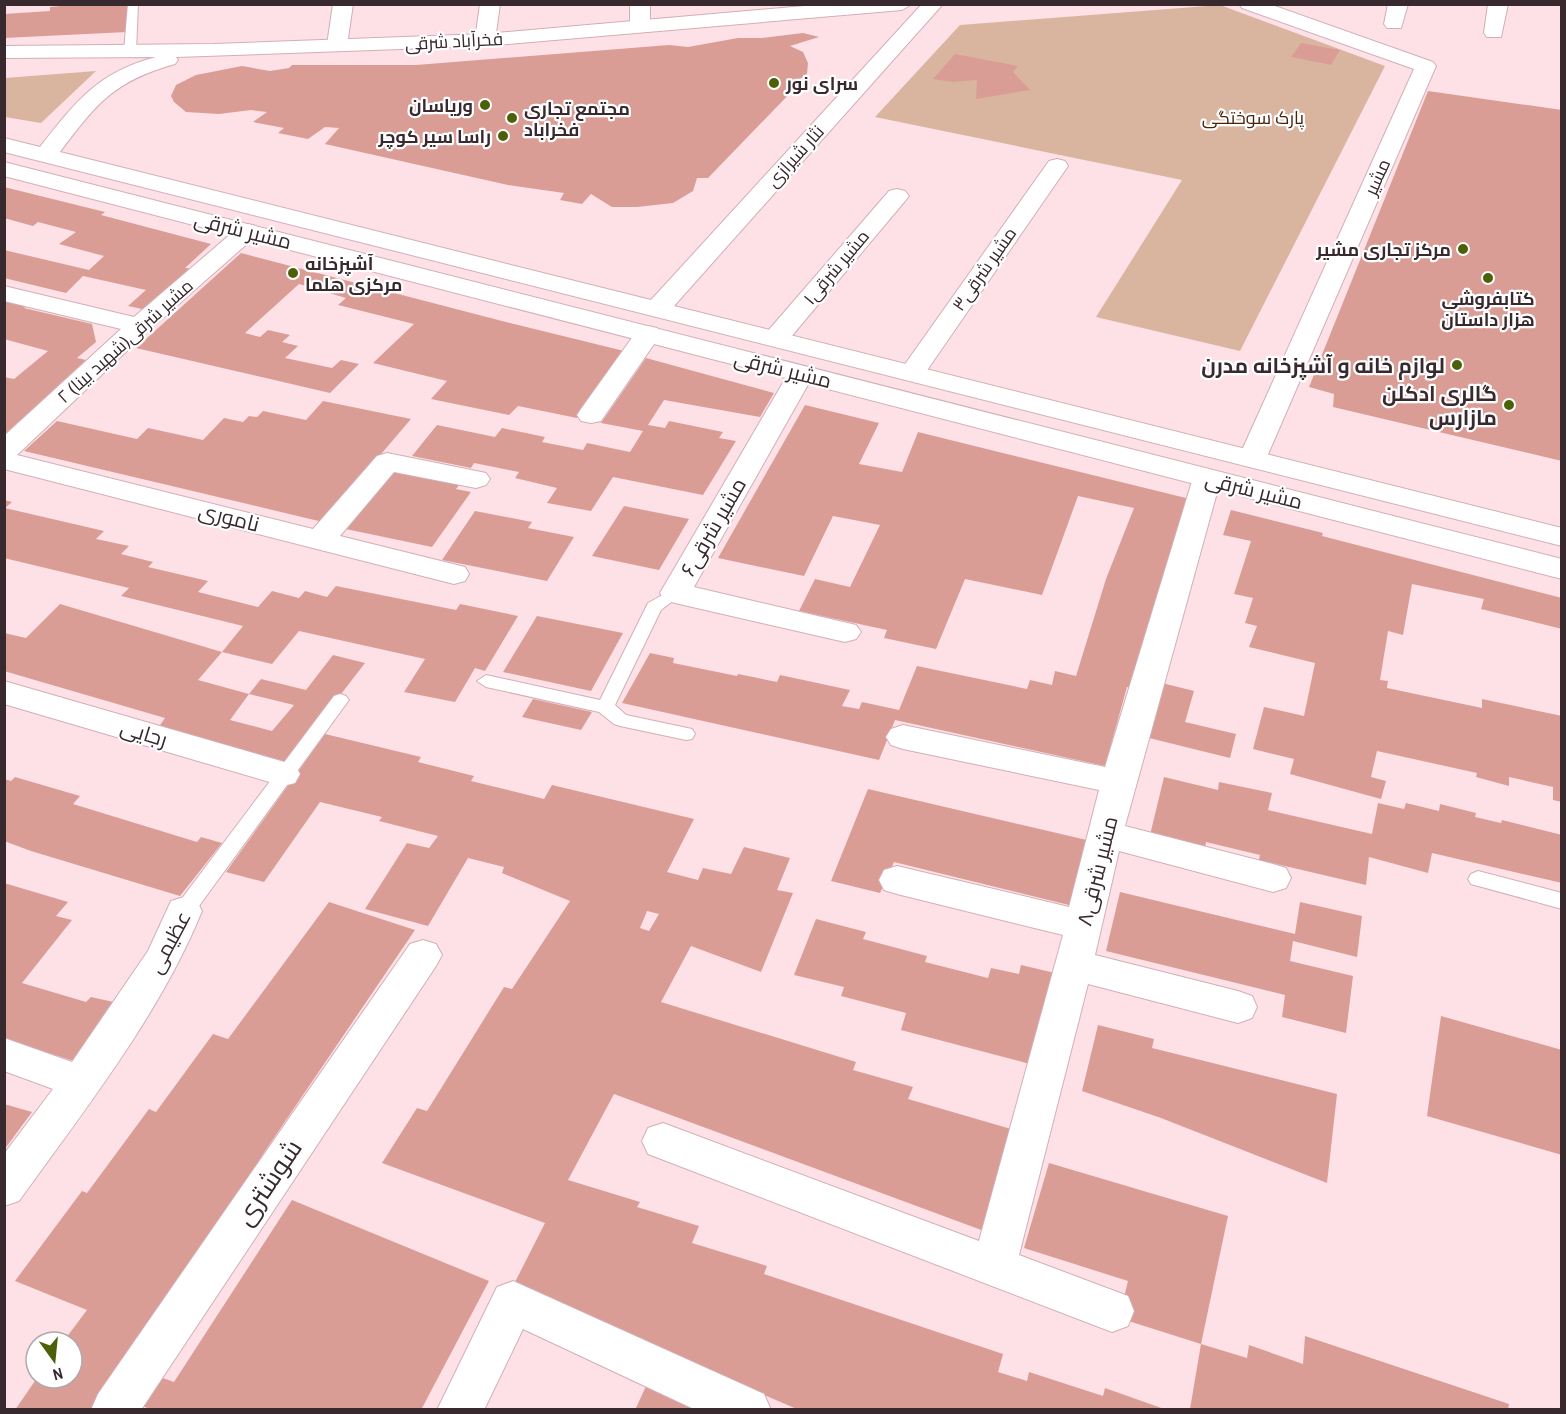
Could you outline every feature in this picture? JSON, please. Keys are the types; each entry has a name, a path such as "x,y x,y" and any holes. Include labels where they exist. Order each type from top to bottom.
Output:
{"street":[{"path":"337,45 343,4"},
{"path":"485,40 489,4"},
{"path":"640,4 640,27"},
{"name":"فخرآباد شرقی","path":"4,52 214,50 485,40 902,4"},
{"name":"نثار شیرازی","path":"657,309 933,4"},
{"name":"مشیر","path":"1249,4 1426,66 1252,459"},
{"path":"1494,33 1498,4"},
{"path":"47,154 88,100 102,86 130,72 164,61 214,50"},
{"name":"مشیر شرقی","path":"4,145 1562,537"},
{"name":"۳مشیر شرقی","path":"912,373 1057,166"},
{"name":"مشیر شرقی","path":"4,169 1562,569"},
{"path":"117,198 146,179"},
{"name":"۱مشیر شرقی","path":"776,338 897,196"},
{"name":"۲ مشیر شرقی(شهید بینا)","path":"4,452 140,326 248,231"},
{"path":"4,293 140,326"},
{"path":"591,415 648,334"},
{"name":"۶مشیر شرقی","path":"801,374 675,593 845,632"},
{"name":"ناموری","path":"4,460 454,574"},
{"path":"320,540 387,462 476,479"},
{"name":"مشیر شرقی۸","path":"994,1266 1074,965 1118,782 1207,478"},
{"name":"رجایی","path":"4,692 283,774"},
{"path":"903,737 1118,782"},
{"path":"1106,834 1273,878"},
{"path":"897,880 1083,925"},
{"name":"عظیمی","path":"4,1188 81,1082 165,958 184,911"},
{"name":"شوشتری","path":"114,1410 423,955"},
{"path":"1074,965 1238,1007"},
{"path":"4,1054 81,1082"},
{"path":"663,1141 1112,1311"},
{"path":"460,1410 513,1302 748,1410"}],"lane":[{"path":"130,51 133,4"},
{"path":"605,707 654,607 675,593"},
{"path":"486,681 605,707 620,720 686,734"},
{"name":"عظیمی","path":"184,911 283,774 340,700"},
{"path":"1478,879 1562,900"}],"green space":[{"name":"پارک سوختگی","path":"1220,5 1385,66 1240,351 1096,317 1182,180 875,117 960,25"},
{"path":"96,71 41,123 5,117 5,78"}],"building":[{"path":"81,4 128,4 127,32 4,38 4,14 50,11 50,7"},
{"name":"مجتمع تجاری فخراباد","path":"803,33 819,37 790,46 803,52 808,63 807,74 793,84 796,87 708,178 697,178 693,191 673,203 637,207 612,207 591,194 582,204 560,200 564,193 508,185 325,144 339,128 325,127 308,139 278,133 284,128 253,122 267,112 251,110 219,114 186,112 174,102 171,96 176,85 196,75 242,66 270,71 289,68 292,65 416,65 669,45 688,47 738,38 762,38"},
{"path":"1301,43 1340,50 1331,65 1291,57"},
{"path":"955,54 1018,66 1013,72 1030,90 976,99 977,80 952,82 933,79"},
{"name":"مرکز تجاری مشیر","path":"1428,91 1562,110 1562,461 1333,407 1334,394 1309,387"},
{"path":"4,187 105,212 101,215 211,244 185,268 194,269 147,310 128,306 146,290 83,276 66,293 4,278 4,250 89,270 104,256 59,244 76,232 38,222 33,226 4,218"},
{"path":"241,253 624,351 577,418 518,406 509,415 431,399 447,381 373,363 414,324 338,305 346,298 299,284 245,333 260,337 268,330 290,335 282,342 298,346 285,358 332,368 341,360 359,364 330,393 136,348"},
{"path":"4,300 27,306 24,308 92,324 96,342 77,358 86,360 4,435 4,377 14,379 48,351 4,339"},
{"path":"646,358 774,393 760,417 664,400 648,425 665,428 669,421 723,432 719,438 736,441 703,495 613,477 591,511 547,503 557,488 515,478 519,472 474,463 471,468 412,456 437,425 495,437 502,428 545,437 542,442 583,450 587,443 630,452 643,431 601,423"},
{"path":"323,401 411,419 323,522 24,451 57,421 137,439 148,428 203,440 224,418 243,422 249,416 257,417 263,411 306,420"},
{"path":"805,405 879,423 859,464 902,472 918,432 1190,499 1136,689 1127,687 1105,766 895,720 879,760 622,703 650,653 674,658 673,663 737,676 738,674 777,682 780,675 850,690 842,706 859,709 862,702 899,710 917,666 1027,689 1030,680 1052,685 1055,671 1076,676 1106,579 1134,508 1078,496 1042,595 965,579 936,649 884,638 887,630 799,611 815,579 850,587 880,525 833,516 804,576 718,558"},
{"path":"387,470 460,484 456,489 471,492 432,547 341,528"},
{"path":"4,500 12,502 5,508 104,531 96,539 129,546 121,554 153,562 148,567 208,581 198,592 258,607 272,591 299,598 305,591 327,597 336,586 456,610 460,604 518,616 485,671 475,668 455,702 404,692 425,659 299,631 272,664 222,652 243,626 121,596 129,588 4,558"},
{"path":"624,506 689,519 659,570 592,556"},
{"path":"1231,510 1562,598 1562,629 1481,609 1484,599 1412,584 1403,635 1388,631 1380,680 1388,681 1387,688 1482,708 1482,699 1562,716 1562,802 1553,800 1553,787 1509,777 1509,786 1476,777 1477,773 1377,751 1371,777 1386,781 1381,799 1290,774 1294,759 1253,749 1264,707 1304,716 1315,663 1249,647 1257,626 1245,623 1253,598 1234,594 1251,541 1223,535"},
{"path":"475,511 532,522 528,528 574,537 547,581 442,560"},
{"path":"60,604 222,652 198,680 249,694 261,679 306,690 333,655 365,663 287,764 158,728 165,718 4,671 4,633 26,638","holes":["249,694 294,705 272,731 230,720"]},
{"path":"537,616 623,633 591,691 503,672"},
{"path":"1162,683 1194,691 1185,722 1236,734 1230,758 1145,737"},
{"path":"533,699 592,712 581,730 522,717"},
{"path":"325,734 421,757 418,762 474,776 471,781 544,799 552,785 694,819 667,872 698,880 703,868 731,874 744,847 790,858 777,890 793,893 761,972 691,946 661,1002 856,1062 853,1070 913,1087 908,1099 1011,1129 984,1231 614,1094 568,1180 640,1202 637,1207 699,1226 692,1243 767,1266 764,1274 1003,1354 998,1372 1027,1381 1029,1372 1103,1396 1105,1388 1167,1410 799,1410 513,1286 545,1223 382,1163 417,1108 427,1111 504,987 512,989 570,901 502,873 504,867 468,858 428,926 365,909 407,843 429,848 438,836 379,821 382,817 320,802 264,882 226,872","holes":["647,911 659,914 649,931 640,928"]},
{"path":"15,777 80,796 73,804 197,842 201,837 222,843 180,896 31,851 4,841 4,779 11,781"},
{"path":"1164,777 1218,790 1219,782 1272,793 1268,810 1372,834 1378,803 1404,809 1406,803 1439,811 1440,804 1476,813 1475,817 1501,823 1502,820 1562,835 1562,883 1432,853 1428,873 1369,857 1366,885 1259,860 1260,855 1206,842 1205,848 1150,835"},
{"path":"868,789 1091,841 1073,906 894,862 880,893 831,881"},
{"path":"4,883 68,902 56,916 72,920 22,983 86,1002 91,997 118,1003 77,1062 4,1039"},
{"path":"1120,892 1295,934 1300,902 1362,916 1357,957 1293,941 1290,961 1353,976 1346,1033 1282,1017 1285,995 1106,951"},
{"path":"329,902 415,930 265,1151 99,1410 15,1410 29,1390 84,1390 84,1330 72,1330 87,1310 15,1281 82,1191 87,1193 149,1109 156,1112 213,1034 228,1039"},
{"path":"816,919 866,932 863,939 927,956 925,962 988,978 991,968 1019,974 1021,965 1055,973 1030,1064 901,1030 906,1013 841,996 844,987 794,975"},
{"path":"1441,1016 1562,1050 1562,1155 1427,1116"},
{"path":"1098,1025 1154,1039 1152,1048 1337,1094 1327,1183 1161,1118 1082,1091"},
{"path":"4,1104 32,1112 4,1150"},
{"path":"1049,1163 1228,1216 1201,1344 1119,1318 1128,1281 1024,1248"},
{"path":"292,1200 489,1281 421,1410 153,1410 142,1406 160,1377 174,1382"},
{"path":"1305,1336 1509,1404 1508,1410 1190,1409 1201,1344 1247,1358 1249,1345 1303,1364"},
{"path":"648,1382 711,1410 635,1410"}],"place":[{"name":"سرای نور","path":"774,83"},
{"name":"وریاسان","path":"485,105"},
{"name":"مجتمع تجاری فخراباد","path":"512,118"},
{"name":"راسا سیر کوچر","path":"503,136"},
{"name":"مرکز تجاری مشیر","path":"1463,249"},
{"name":"آشپزخانه مرکزی هلما","path":"293,273"},
{"name":"کتابفروشی هزار داستان","path":"1488,278"},
{"name":"لوازم خانه و آشپزخانه مدرن","path":"1457,365"},
{"name":"گالری ادکلن مازارس","path":"1509,405"}]}
